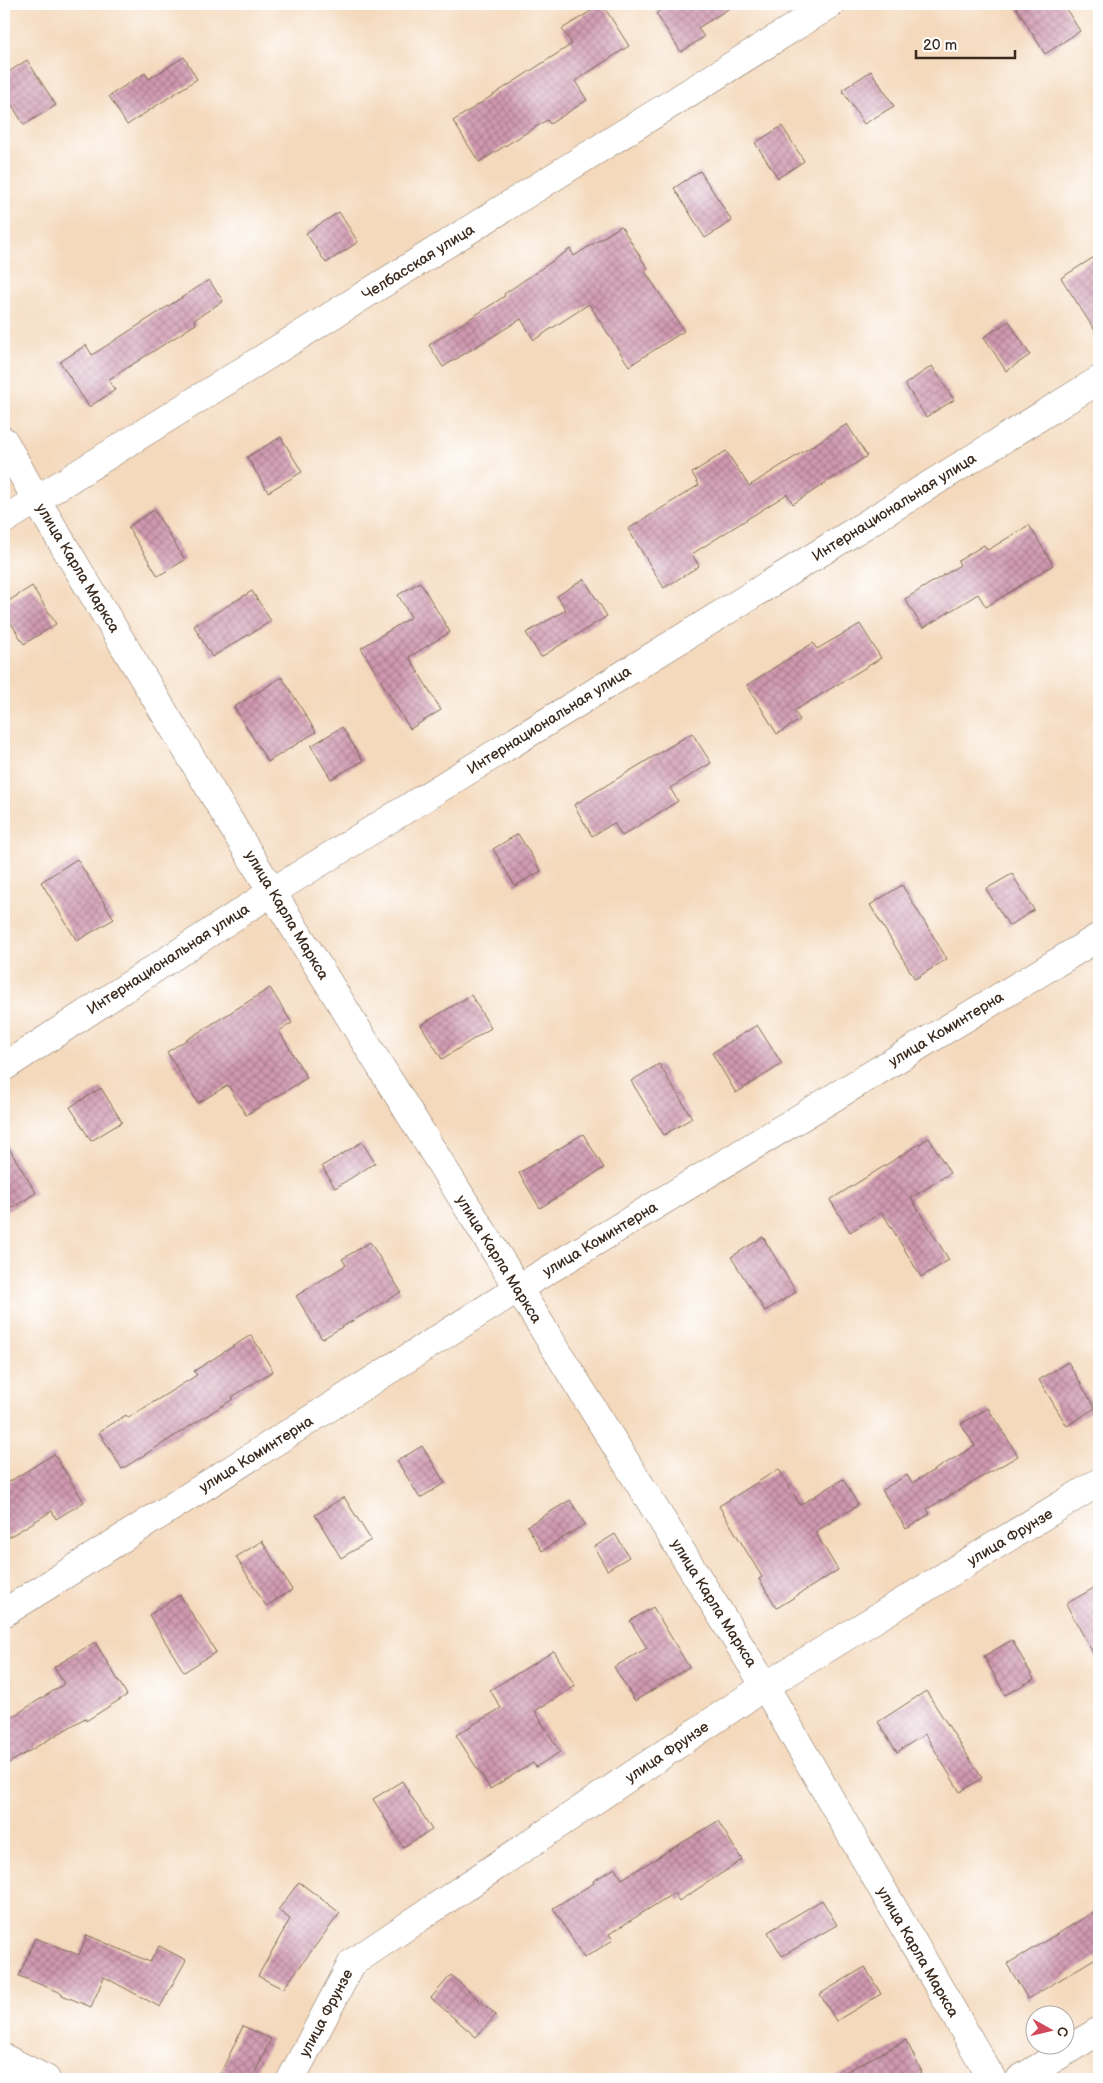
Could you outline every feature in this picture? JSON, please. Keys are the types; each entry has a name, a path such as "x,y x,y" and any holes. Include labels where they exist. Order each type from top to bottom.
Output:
{"street":[{"name":"Челбасская улица","path":"4,520 831,4"},
{"name":"Интернациональная улица","path":"4,1067 272,892 1099,380"},
{"name":"улица Карла Маркса","path":"4,441 37,501 272,892 765,1686 992,2079"},
{"name":"улица Коминтерна","path":"4,1613 517,1289 1099,937"},
{"name":"улица Фрунзе","path":"291,2079 352,1963 765,1686 1099,1482"},
{"path":"1020,2079 1099,2031"},
{"path":"4,2058 46,2079"}],"building":[{"path":"602,4 629,46 575,81 587,100 550,124 547,120 479,162 453,121 572,44 562,29"},
{"path":"671,4 736,4 698,28 704,37 681,52 656,13"},
{"path":"1014,4 1063,4 1080,31 1045,54"},
{"path":"184,57 197,79 127,125 109,96 145,73 149,79"},
{"path":"27,60 56,105 24,125 4,92 4,75"},
{"path":"871,71 894,106 864,124 842,90"},
{"path":"782,126 804,161 778,178 755,143"},
{"path":"700,171 732,221 705,238 674,188"},
{"path":"339,212 358,242 326,263 306,233"},
{"path":"621,226 648,269 645,271 684,331 629,366 589,304 534,340 521,319 443,367 429,345 505,296 504,294 570,249 574,256"},
{"path":"1099,254 1099,337 1061,278"},
{"path":"209,280 223,301 194,320 196,324 108,380 115,390 89,407 60,362 86,345 92,355"},
{"path":"1009,321 1030,355 1006,371 984,337"},
{"path":"932,366 954,400 926,417 905,384"},
{"path":"847,424 867,456 793,504 787,494 692,554 699,566 664,588 628,529 699,485 692,473 726,451 749,486"},
{"path":"281,437 302,472 268,492 247,457"},
{"path":"154,510 185,560 158,576 128,527"},
{"path":"1029,525 1053,565 986,607 978,594 923,628 905,599 960,565 958,561 984,545 988,550"},
{"path":"584,579 607,616 541,657 526,633 566,610 557,596"},
{"path":"420,582 450,632 409,657 441,710 410,729 361,648 411,617 398,595"},
{"path":"32,586 56,624 24,644 4,612 4,604"},
{"path":"252,591 271,621 212,657 194,626"},
{"path":"860,624 881,658 794,711 800,720 777,734 747,685 813,643 817,649"},
{"path":"282,677 316,732 268,762 234,707"},
{"path":"342,727 363,761 331,779 311,746"},
{"path":"692,733 711,763 670,788 678,801 622,836 614,823 592,836 574,805"},
{"path":"518,834 541,871 515,886 493,849"},
{"path":"77,859 114,919 77,941 41,882"},
{"path":"1012,874 1034,910 1009,926 986,889"},
{"path":"902,885 947,959 915,979 870,905"},
{"path":"270,988 292,1023 279,1031 307,1078 246,1115 228,1085 198,1103 167,1052"},
{"path":"471,995 491,1028 442,1059 421,1025"},
{"path":"757,1025 782,1064 736,1093 712,1053"},
{"path":"659,1064 692,1118 664,1135 631,1081"},
{"path":"101,1088 122,1122 91,1141 70,1107"},
{"path":"583,1134 604,1168 540,1208 519,1173"},
{"path":"929,1138 950,1173 911,1198 949,1260 921,1277 882,1212 850,1232 830,1200"},
{"path":"4,1140 36,1193 4,1213"},
{"path":"362,1142 375,1163 335,1188 322,1166"},
{"path":"763,1237 796,1292 765,1311 731,1257"},
{"path":"370,1242 401,1292 322,1339 296,1296 346,1265 342,1259"},
{"path":"251,1335 273,1371 232,1397 233,1399 122,1469 99,1432 126,1415 128,1418 197,1375 194,1371"},
{"path":"1068,1362 1095,1408 1067,1426 1039,1380"},
{"path":"988,1408 1018,1456 927,1509 930,1514 906,1529 882,1490 907,1475 912,1483 975,1446 961,1424"},
{"path":"422,1446 445,1483 420,1498 397,1461"},
{"path":"54,1454 84,1502 56,1519 52,1511 4,1540 4,1485"},
{"path":"779,1469 800,1505 843,1479 858,1505 815,1532 838,1570 777,1608 759,1579 762,1577 719,1506"},
{"path":"344,1497 371,1540 341,1558 315,1515"},
{"path":"570,1500 585,1524 542,1551 527,1526"},
{"path":"615,1534 629,1557 607,1570 594,1547"},
{"path":"262,1541 292,1590 266,1606 236,1557"},
{"path":"1099,1585 1099,1664 1066,1604"},
{"path":"180,1595 216,1652 184,1672 149,1615"},
{"path":"653,1607 689,1667 635,1701 614,1667 647,1648 630,1621"},
{"path":"1012,1640 1034,1679 1005,1695 984,1656"},
{"path":"95,1642 127,1695 86,1721 85,1718 4,1766 4,1722 64,1684 54,1667"},
{"path":"554,1651 575,1686 535,1711 560,1752 536,1767 533,1763 490,1789 456,1735 501,1708 490,1690"},
{"path":"926,1691 982,1778 960,1792 925,1734 897,1752 878,1722"},
{"path":"402,1781 432,1830 403,1847 373,1799"},
{"path":"718,1821 742,1860 679,1901 674,1893 609,1934 613,1940 584,1958 553,1908 615,1868 622,1879"},
{"path":"299,1882 340,1913 283,1989 258,1976 290,1919 278,1910"},
{"path":"822,1900 837,1925 782,1956 768,1932"},
{"path":"1099,1909 1099,1956 1028,1999 1007,1964"},
{"path":"87,1935 150,1962 159,1946 186,1960 160,2007 104,1977 91,2007 19,1976 35,1938 79,1955"},
{"path":"865,1967 881,1994 836,2021 820,1994"},
{"path":"451,1975 496,2015 476,2037 431,1998"},
{"path":"243,2026 271,2039 252,2079 218,2079"},
{"path":"906,2040 922,2072 908,2079 832,2079"}]}
